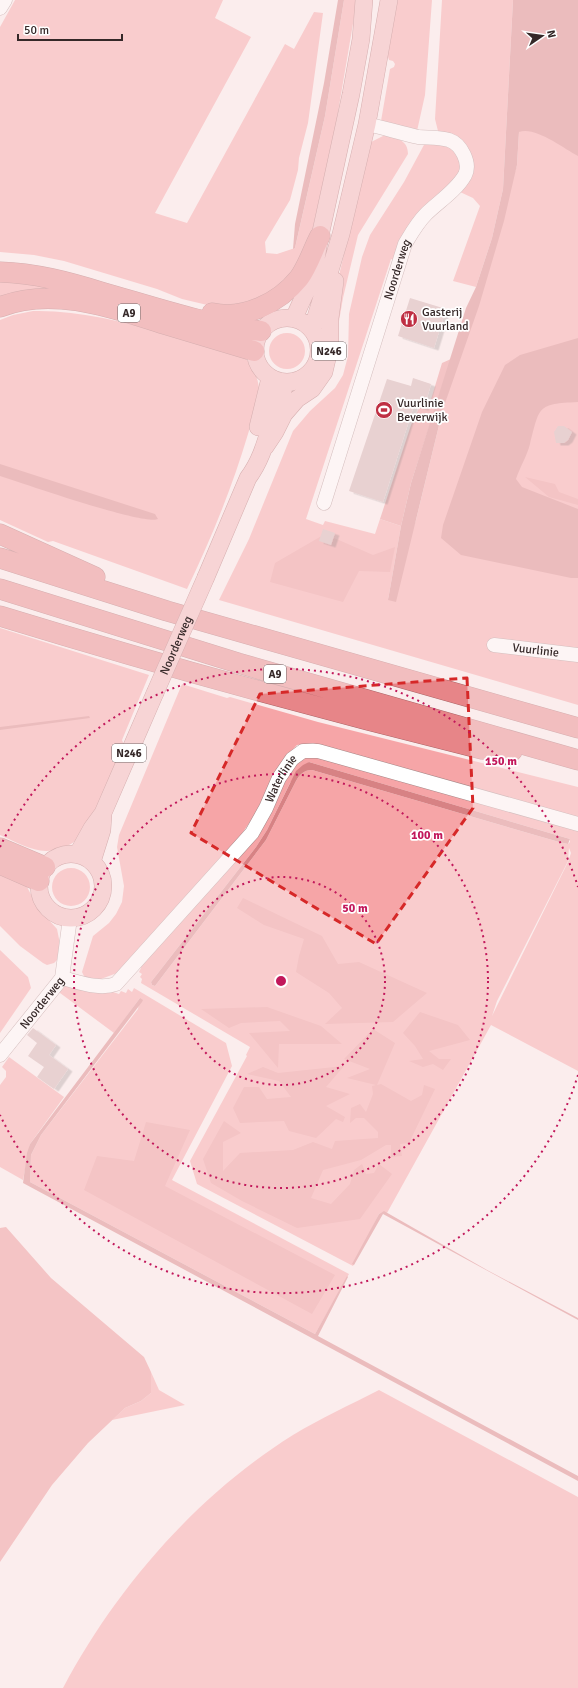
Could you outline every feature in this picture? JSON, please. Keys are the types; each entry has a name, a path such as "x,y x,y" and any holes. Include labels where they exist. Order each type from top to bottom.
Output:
{"highway":[{"path":"166,310 194,310 220,315 243,314 264,306 286,292 300,277 320,236"},
{"name":"A9","path":"0,272 18,272 63,281 230,327 260,331"},
{"name":"A9","path":"0,308 25,300 42,299 80,302 124,312 254,351"},
{"path":"0,534 167,611"},
{"path":"0,558 167,611 578,728"},
{"name":"A9","path":"0,589 238,664 551,754 578,760"},
{"name":"A9","path":"0,616 147,661 352,717 482,749 551,754"},
{"path":"0,848 42,874"},
{"path":"0,864 42,874"}],"main road":[{"path":"286,383 270,378 259,366 254,351 256,340 260,331 267,324 275,320 294,318 313,276 320,236 351,94 361,39 364,0"},
{"name":"Noorderweg","path":"312,330 341,234 368,124 389,0"},
{"name":"Noorderweg","path":"265,447 284,414 297,399 312,389 324,372 330,346 330,318 341,234"},
{"name":"N246","path":"286,383 306,377 318,360 319,350 317,339 312,330 304,322 294,318"},
{"name":"Noorderweg","path":"248,478 250,458 270,378"},
{"name":"Noorderweg","path":"77,854 92,828 103,813 248,478 257,466 265,447 275,412 286,383"},
{"name":"Noorderweg","path":"92,862 102,830 103,813"},
{"path":"65,854 77,854 92,862 99,871 103,882 102,893 98,903 86,914 70,918 59,916 50,910 43,902 40,892 42,874 65,854"}],"street":[{"path":"0,8 4,0"},
{"name":"Noorderweg","path":"324,503 405,244 415,227 466,174 466,159 459,147 450,140 432,136 420,137 368,124"},
{"name":"Vuurlinie","path":"494,645 578,655"},
{"name":"Waterlinie","path":"62,978 109,987 116,984 252,833 266,808 279,778 292,759 303,751 318,751 578,824"},
{"name":"Noorderweg","path":"0,1055 62,978 70,918"}],"highlighted area":[{"path":"467,678 473,808 376,944 191,833 260,694"}],"shaded area":[{"path":"15,0 223,0 215,18 251,37 155,213 187,223 285,44 294,49 314,12 323,13 308,123 299,158 298,170 290,200 265,242 266,253 277,254 295,248 325,116 344,0 357,0 336,124 313,228 304,255 297,269 263,298 220,308 182,299 157,289 64,261 34,255 0,252 0,27"},
{"path":"338,0 344,0 325,116 295,248 293,249 295,224 324,83"},
{"path":"397,0 432,0 425,95 417,131 381,121 390,69 394,67 395,64 393,61 389,60 387,54"},
{"path":"442,0 513,0 503,189 492,238 476,287 453,281 480,206 473,198 460,192 467,185 458,139 438,131 435,119"},
{"path":"513,0 578,0 578,156 541,135 526,131 519,132 517,165 504,221 479,306 443,409 396,602 388,600 401,526 411,483 466,308 476,287 492,238 503,189"},
{"path":"578,0 578,705 219,600 249,539 293,431 310,411 335,388 343,375 348,356 349,314 362,257 370,235 404,182 425,143 433,143 450,148 455,152 460,163 461,171 396,261 391,259 306,519 323,525 325,521 375,534 380,519 401,526 388,600 416,520 443,409 517,165 519,132"},
{"path":"385,135 401,140 408,149 408,154 358,235 343,298 339,321 336,356 336,301 340,271 371,142"},
{"path":"0,276 98,295 0,300"},
{"path":"33,311 67,312 84,315 197,340 233,351 247,360 251,366 259,386 259,395 255,412 228,494 213,532 187,589 53,541 48,542 0,520 0,320 13,315"},
{"path":"291,333 300,338 304,344 304,358 300,364 291,369 283,369 274,364 270,358 269,347 274,338 280,334"},
{"path":"578,338 578,402 555,404 547,406 542,410 536,422 529,448 516,479 522,487 578,509 578,578 571,578 461,555 441,538 443,525 482,412 505,365 520,355"},
{"path":"451,359 411,483 401,526 380,519 411,425 420,406 429,406 442,363"},
{"path":"0,464 155,514 158,519 131,516 108,510 56,495 0,476"},
{"path":"525,477 555,484 559,492 578,499 578,505 549,497"},
{"path":"325,534 373,555 395,547 390,572 359,571 343,602 270,582 275,563"},
{"path":"0,628 149,675 122,740 124,745 109,782 89,823 82,834 75,841 65,847 50,851 40,851 0,835"},
{"path":"182,684 227,698 230,697 318,722 578,787 578,819 313,743 297,745 284,759 254,816 232,848 117,973 101,979 85,978 82,972 93,936 109,923 116,914 122,902 124,886 117,847 119,835"},
{"path":"89,716 90,718 0,730 0,727"},
{"path":"316,753 578,829 578,1071 491,1025 387,1213 383,1212 379,1214 353,1266 197,1184 190,1161 247,1056 246,1055 250,1047 141,983 142,979 140,977 142,974 139,972 141,968 138,965 219,874 293,763","holes":["309,762 570,839 570,842 568,844 559,842 312,770 304,772 296,781 266,840 155,986 152,985 151,982 256,847 267,830 290,783","569,848 571,853 568,862 492,1016 497,1001 568,861"]},
{"path":"309,762 570,839 568,844 559,842 312,770 304,772 296,781 266,840 155,986 152,985 151,982 256,847 267,830 296,771"},
{"path":"67,868 75,868 82,871 87,876 90,887 87,898 82,903 75,906 67,906 60,903 55,898 52,891 52,883 55,876 60,871"},
{"path":"0,869 26,885 38,908 57,929 60,944 57,960 54,963 47,965 43,963 20,946 0,926"},
{"path":"243,898 322,936 338,964 359,962 427,993 393,1022 325,1024 342,1008 329,993 296,972 304,939 264,925 237,908"},
{"path":"0,950 28,977 31,988 0,1033"},
{"path":"64,985 110,991 119,994 121,991 126,993 128,989 132,992 134,988 226,1043 232,1066 172,1180 349,1274 315,1334 30,1182 31,1155 41,1135 138,1009 140,998 114,1033 56,990"},
{"path":"140,998 143,1000 142,1002 41,1135 31,1155 30,1182 315,1334 347,1276 348,1277 318,1336 578,1476 578,1481 23,1183 27,1153 30,1144"},
{"path":"267,1007 321,1026 342,1044 279,1044 278,1068 249,1033 290,1031 280,1021 241,1023 229,1028 201,1009"},
{"path":"420,1012 458,1025 470,1040 429,1051 439,1059 451,1059 443,1070 433,1064 423,1067 409,1061 423,1059 415,1046 403,1033"},
{"path":"373,1029 395,1043 377,1085 381,1084 411,1101 422,1095 424,1085 435,1089 409,1143 400,1144 402,1156 391,1157 391,1145 386,1145 361,1160 323,1170 311,1198 331,1204 350,1184 354,1170 362,1164 366,1174 374,1173 379,1164 392,1174 360,1219 297,1228 242,1201 211,1183 203,1159 224,1121 241,1133 223,1142 223,1171 240,1153 293,1150 313,1142 332,1149 335,1141 378,1138 378,1132 364,1118 356,1118 350,1123 351,1108 360,1104 366,1112 373,1094 372,1086 376,1085 347,1078 370,1069 344,1059"},
{"path":"9,1057 64,1097 30,1144 23,1180 0,1167 0,1085 6,1077 6,1071 2,1067"},
{"path":"344,1066 326,1087 350,1094 326,1106 345,1117 343,1122 336,1119 316,1138 289,1131 284,1121 240,1123 233,1108 244,1087 259,1087 267,1099 291,1097 279,1081 247,1074 263,1067 278,1073"},
{"path":"146,1122 190,1130 165,1186 335,1275 312,1314 84,1190 97,1156 134,1161"},
{"path":"384,1211 487,1270 578,1318 578,1320 383,1214 354,1265 352,1264 379,1214"},
{"path":"6,1227 51,1278 144,1357 151,1372 151,1393 141,1401 125,1408 88,1443 52,1485 0,1562 0,1228"},
{"path":"151,1372 159,1390 185,1405 112,1420 125,1408 141,1401 151,1393"},
{"path":"379,1390 578,1497 578,1688 63,1688 84,1651 134,1580 162,1546 192,1515 224,1486 258,1459 293,1435"}],"building":[{"path":"410,298 446,309 434,348 398,336"},
{"path":"413,378 431,384 424,408 414,405 383,502 349,491 387,379 411,386"},
{"path":"558,426 564,426 572,432 568,440 564,443 556,443 554,432"},
{"path":"323,529 335,533 331,545 319,541"},
{"path":"33,1028 56,1045 49,1055 68,1069 54,1089 37,1077 44,1067 28,1056 37,1043 27,1035"}],"place":[{"name":"Gasterij Vuurland","path":"409,319"},
{"name":"Vuurlinie Beverwijk","path":"384,410"}]}
